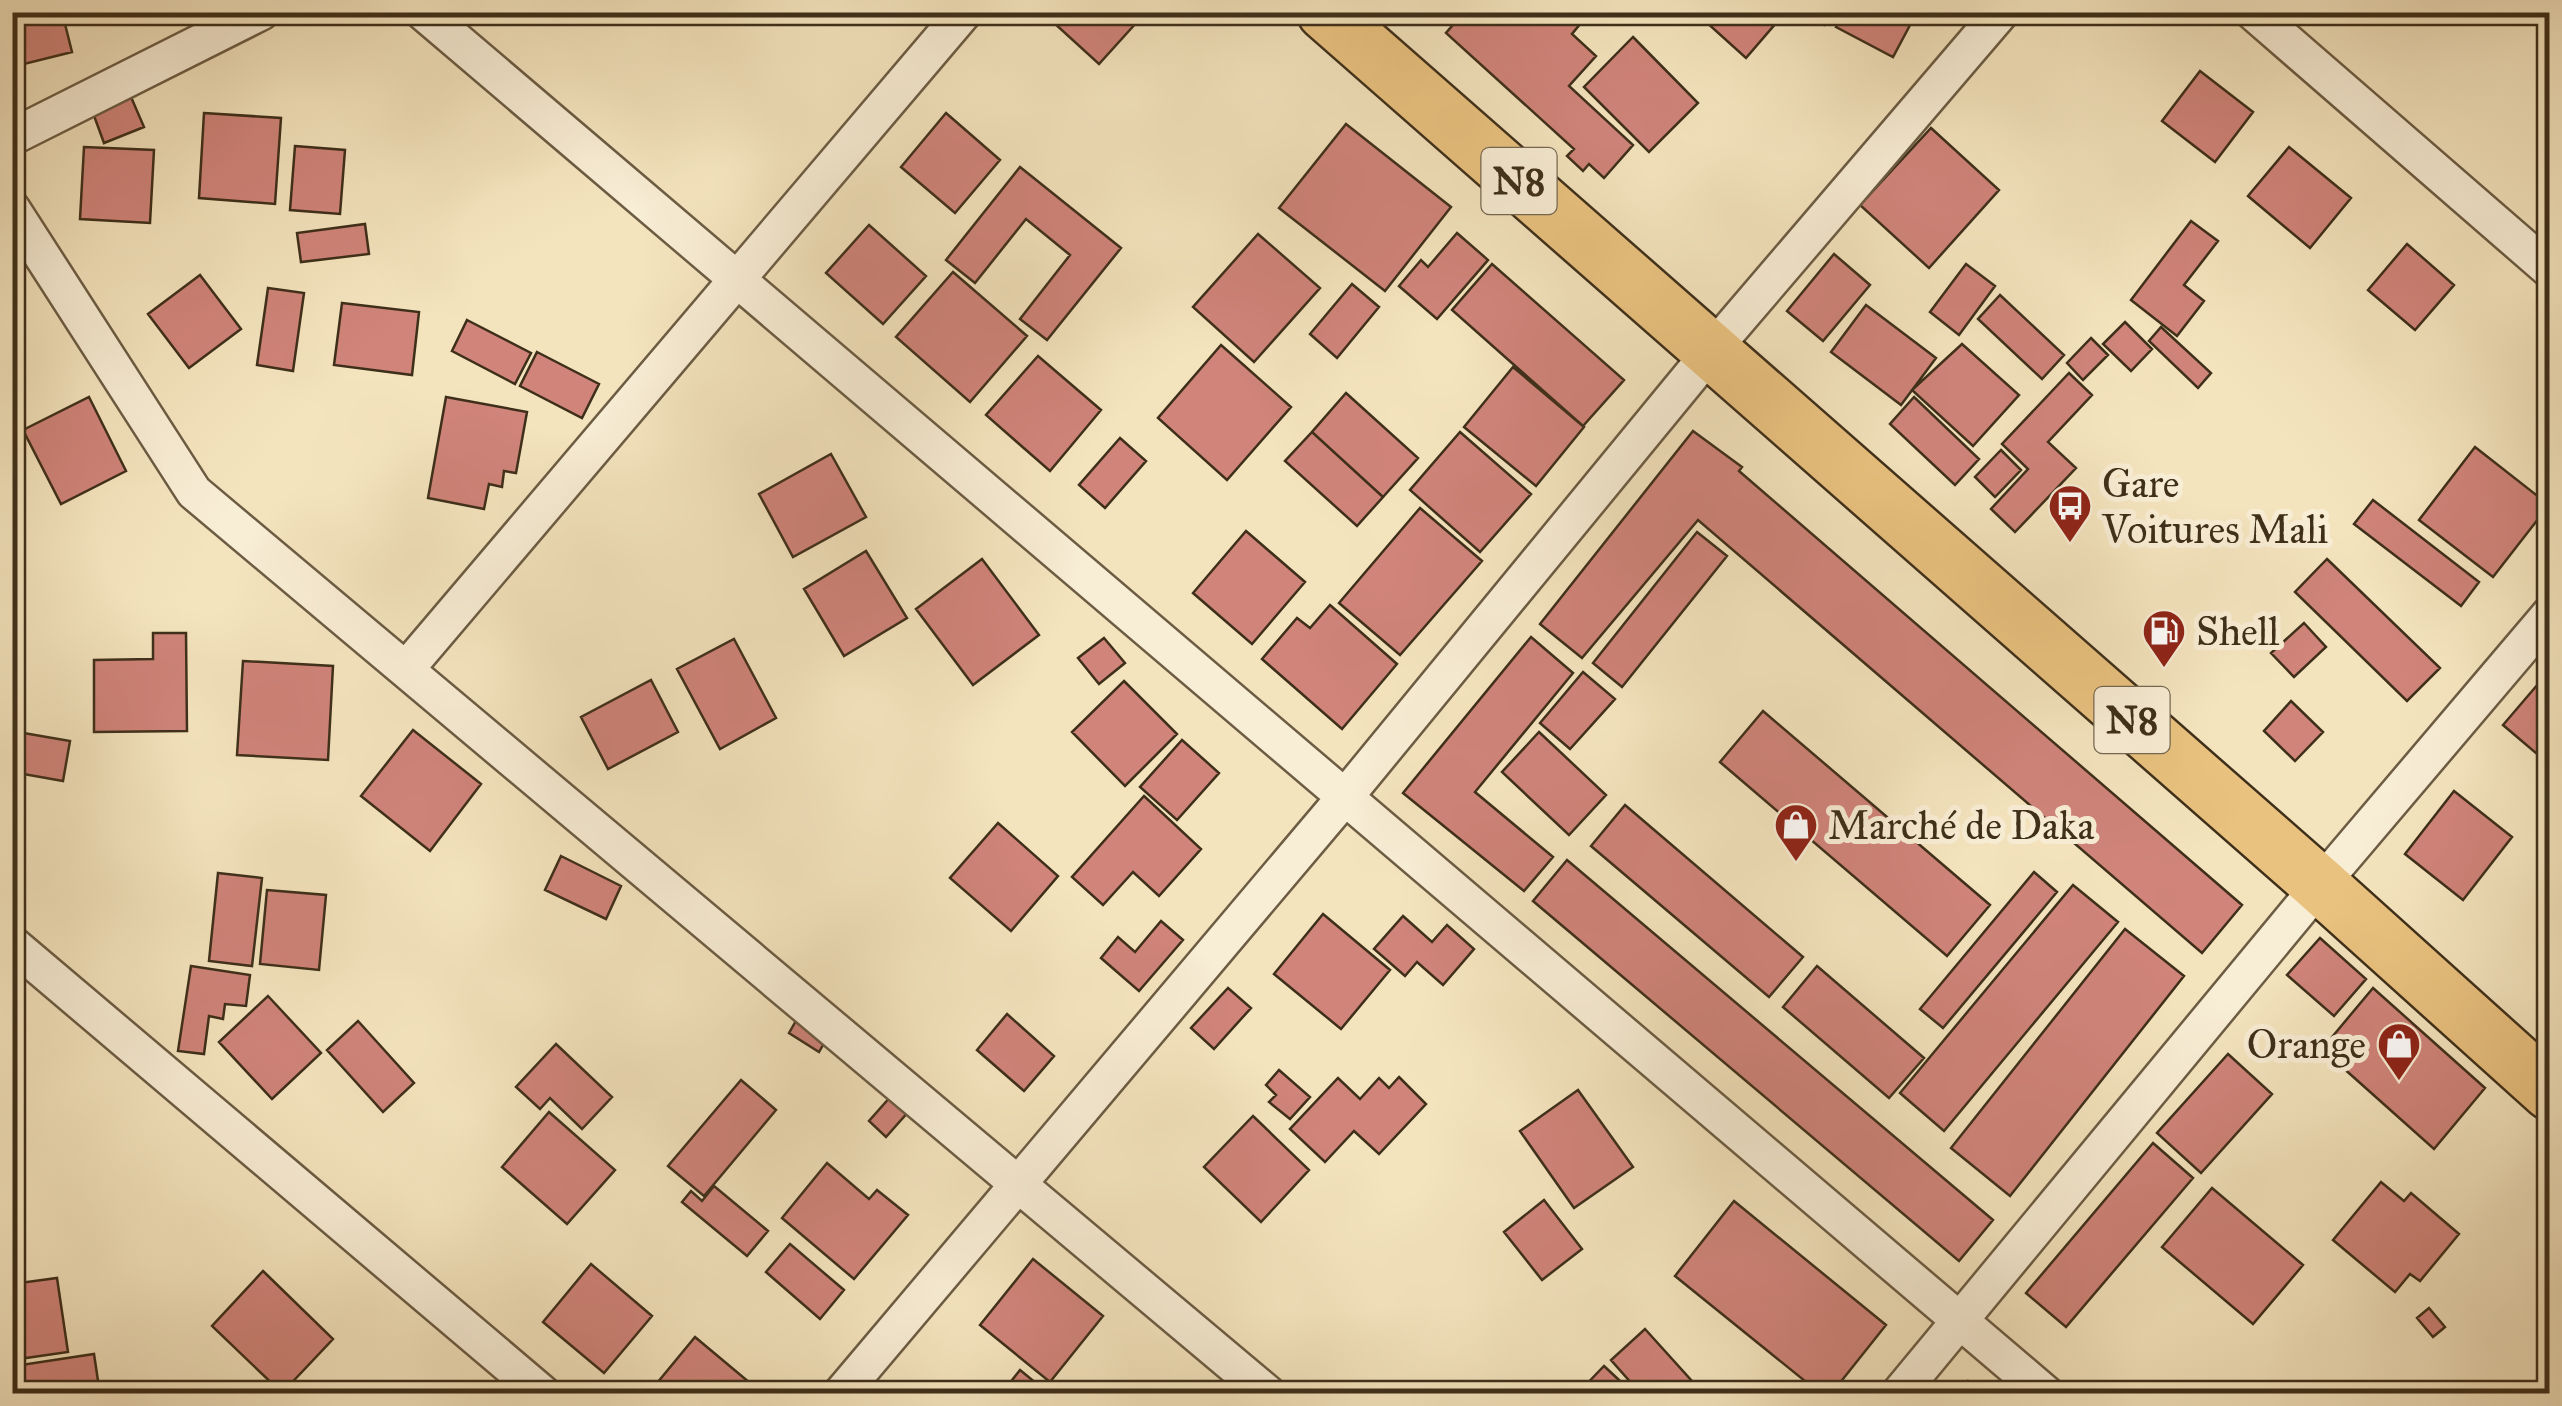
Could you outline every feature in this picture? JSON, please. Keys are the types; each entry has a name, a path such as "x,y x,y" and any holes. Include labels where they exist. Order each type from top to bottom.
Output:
{"main road":[{"name":"N8","path":"1325,12 2320,885 2550,1092"}],"street":[{"path":"12,136 261,12"},
{"path":"423,12 2046,1394"},
{"path":"408,668 964,12"},
{"path":"842,1394 1345,797 1712,350 2001,12"},
{"path":"2253,12 2550,270"},
{"path":"12,210 194,492 1268,1394"},
{"path":"1899,1394 2550,614"},
{"path":"12,944 543,1394"}],"building":[{"path":"12,12 62,12 72,52 12,67"},
{"path":"1042,12 1146,12 1099,64"},
{"path":"1464,12 1590,12 1572,34 1596,56 1569,86 1633,145 1604,178 1589,164 1583,171 1567,156 1574,149 1446,33"},
{"path":"1695,12 1780,12 1783,15 1746,58"},
{"path":"1797,12 1828,12 1824,25 1796,16"},
{"path":"1844,12 1917,12 1893,57 1836,27"},
{"path":"1633,37 1698,103 1649,152 1584,87"},
{"path":"2200,71 2253,112 2215,162 2162,121"},
{"path":"131,97 144,127 104,143 93,113"},
{"path":"204,113 281,118 275,204 199,198"},
{"path":"946,113 1000,160 955,213 901,167"},
{"path":"1346,124 1451,207 1385,291 1279,208"},
{"path":"1931,128 1999,190 1929,268 1860,205"},
{"path":"295,146 345,150 340,214 290,210"},
{"path":"84,147 154,150 150,223 80,219"},
{"path":"2289,147 2351,198 2310,248 2248,196"},
{"path":"1020,167 1121,248 1047,340 1020,319 1070,255 1026,219 975,283 946,260"},
{"path":"2191,221 2218,241 2184,285 2204,301 2177,336 2131,300"},
{"path":"365,224 369,254 301,262 297,233"},
{"path":"869,225 926,276 883,324 826,273"},
{"path":"1457,233 1488,260 1437,319 1399,286 1421,260 1428,267"},
{"path":"1258,234 1320,288 1254,362 1193,307"},
{"path":"2407,244 2454,285 2415,330 2368,290"},
{"path":"1834,254 1870,285 1823,341 1787,311"},
{"path":"1492,264 1624,380 1583,426 1452,310"},
{"path":"1966,264 1995,286 1959,335 1930,312"},
{"path":"953,272 1027,336 970,402 896,337"},
{"path":"200,275 241,329 189,368 148,314"},
{"path":"1352,284 1379,307 1337,358 1310,334"},
{"path":"268,288 304,293 293,371 257,365"},
{"path":"2000,295 2064,355 2042,379 1978,319"},
{"path":"342,303 419,312 412,375 334,365"},
{"path":"1866,305 1936,358 1901,405 1831,352"},
{"path":"467,320 531,353 515,384 452,351"},
{"path":"2125,322 2152,349 2131,371 2103,344"},
{"path":"2161,327 2211,373 2198,388 2149,341"},
{"path":"2091,338 2108,355 2083,380 2067,363"},
{"path":"1962,344 2019,395 1973,446 1912,390"},
{"path":"1221,345 1291,407 1227,480 1158,418"},
{"path":"537,352 599,384 582,418 520,386"},
{"path":"1038,356 1101,410 1050,471 986,415"},
{"path":"1513,367 1584,427 1536,486 1464,427"},
{"path":"2069,373 2092,395 2048,442 2076,468 2015,532 1991,509 2028,469 2002,444"},
{"path":"1346,393 1418,458 1383,497 1312,432"},
{"path":"89,397 126,471 61,504 23,430"},
{"path":"446,397 527,412 516,473 504,471 502,487 489,484 484,509 428,498"},
{"path":"1914,397 1979,459 1955,485 1890,424"},
{"path":"1693,431 1742,467 1739,471 2242,905 2202,953 1698,520 1582,658 1540,624"},
{"path":"1312,432 1383,497 1357,526 1285,461"},
{"path":"1460,432 1531,494 1480,552 1410,490"},
{"path":"1120,438 1146,461 1105,508 1079,485"},
{"path":"2475,447 2549,505 2493,577 2419,520"},
{"path":"2001,450 2021,470 1995,497 1975,477"},
{"path":"831,454 866,517 793,557 759,494"},
{"path":"2373,500 2479,582 2461,606 2354,524"},
{"path":"1420,508 1482,561 1400,655 1339,603"},
{"path":"1246,531 1305,582 1252,644 1193,593"},
{"path":"1697,532 1727,556 1622,687 1593,663"},
{"path":"866,551 907,618 844,656 804,589"},
{"path":"982,559 1039,635 973,685 916,609"},
{"path":"2327,559 2440,668 2407,701 2295,592"},
{"path":"1330,605 1397,664 1342,729 1262,659 1297,618 1310,628"},
{"path":"2304,623 2326,647 2294,677 2271,653"},
{"path":"153,633 186,633 187,731 94,732 94,660 153,659"},
{"path":"1531,637 1573,673 1475,792 1553,857 1524,891 1403,793"},
{"path":"1104,638 1125,663 1099,684 1078,658"},
{"path":"734,639 776,718 720,749 677,669"},
{"path":"243,661 333,666 328,760 237,755"},
{"path":"2550,670 2550,765 2503,725"},
{"path":"1583,672 1615,699 1570,749 1540,723"},
{"path":"651,680 678,732 608,769 581,717"},
{"path":"1124,681 1177,734 1125,786 1072,732"},
{"path":"2291,701 2323,732 2295,761 2264,731"},
{"path":"1763,711 1990,905 1947,956 1720,762"},
{"path":"413,730 481,784 430,851 361,796"},
{"path":"12,731 70,741 63,781 12,772"},
{"path":"1539,732 1606,795 1569,835 1502,772"},
{"path":"1182,740 1219,773 1177,820 1140,787"},
{"path":"2454,791 2512,837 2463,900 2405,854"},
{"path":"1144,796 1201,849 1159,896 1133,872 1103,905 1072,877"},
{"path":"1625,805 1803,957 1769,997 1591,846"},
{"path":"998,823 1058,876 1011,931 950,878"},
{"path":"561,856 621,886 606,919 545,890"},
{"path":"1567,860 1993,1220 1959,1261 1533,901"},
{"path":"2034,872 2057,892 1943,1028 1920,1009"},
{"path":"218,873 262,878 252,966 209,961"},
{"path":"2073,885 2118,922 1944,1131 1900,1093"},
{"path":"267,890 326,895 319,970 260,964"},
{"path":"1323,914 1390,970 1341,1029 1274,974"},
{"path":"1403,916 1432,942 1447,925 1474,949 1443,985 1417,962 1405,976 1374,949"},
{"path":"1161,921 1183,940 1139,991 1101,958 1118,937 1135,952"},
{"path":"2125,929 2184,976 2010,1196 1951,1148"},
{"path":"2320,938 2366,979 2334,1016 2287,975"},
{"path":"191,966 250,975 246,1006 225,1004 223,1019 209,1016 204,1054 178,1051"},
{"path":"1817,966 1924,1058 1889,1098 1783,1007"},
{"path":"1228,988 1251,1008 1214,1049 1191,1028"},
{"path":"2373,988 2485,1088 2434,1149 2322,1049"},
{"path":"268,996 321,1053 272,1099 219,1042"},
{"path":"1007,1014 1054,1056 1024,1091 977,1050"},
{"path":"797,1019 827,1038 819,1052 789,1033"},
{"path":"358,1021 414,1083 383,1112 327,1050"},
{"path":"556,1044 612,1097 582,1129 550,1098 540,1109 516,1087"},
{"path":"2228,1054 2272,1094 2201,1173 2157,1133"},
{"path":"1279,1070 1310,1097 1290,1119 1269,1102 1276,1095 1266,1085"},
{"path":"1399,1077 1426,1104 1379,1154 1354,1131 1325,1162 1290,1129 1338,1078 1360,1099 1379,1078 1389,1088"},
{"path":"741,1080 776,1110 704,1196 668,1166"},
{"path":"1578,1090 1633,1167 1574,1208 1520,1131"},
{"path":"892,1095 909,1111 886,1137 869,1121"},
{"path":"549,1112 615,1170 567,1224 502,1167"},
{"path":"1253,1116 1309,1170 1261,1222 1204,1167"},
{"path":"2153,1143 2193,1178 2066,1327 2026,1293"},
{"path":"827,1163 869,1199 877,1190 908,1215 854,1279 782,1218"},
{"path":"2381,1182 2404,1201 2411,1193 2459,1234 2420,1281 2410,1274 2395,1292 2333,1240"},
{"path":"714,1186 768,1231 747,1256 682,1202 691,1191 702,1201"},
{"path":"2212,1188 2303,1265 2253,1324 2162,1247"},
{"path":"1544,1200 1582,1249 1542,1280 1504,1232"},
{"path":"1734,1201 1886,1325 1831,1394 1821,1394 1675,1276"},
{"path":"790,1244 844,1290 820,1319 766,1272"},
{"path":"1033,1259 1103,1316 1050,1382 980,1325"},
{"path":"591,1264 652,1316 604,1373 543,1322"},
{"path":"263,1271 333,1339 282,1393 212,1326"},
{"path":"57,1278 68,1352 12,1360 12,1284"},
{"path":"2429,1308 2445,1327 2433,1337 2417,1318"},
{"path":"1645,1329 1691,1380 1676,1394 1641,1394 1611,1360"},
{"path":"695,1337 756,1388 752,1394 648,1394"},
{"path":"94,1354 100,1394 25,1394 21,1365"},
{"path":"1604,1366 1634,1394 1579,1392"},
{"path":"1020,1370 1047,1392 1001,1394"},
{"path":"1968,1381 1983,1394 1957,1394"}],"place":[{"name":"Gare Voitures Mali","path":"2070,544"},
{"name":"Shell","path":"2164,669"},
{"name":"Marché de Daka","path":"1796,863"},
{"name":"Orange","path":"2399,1082"}]}
